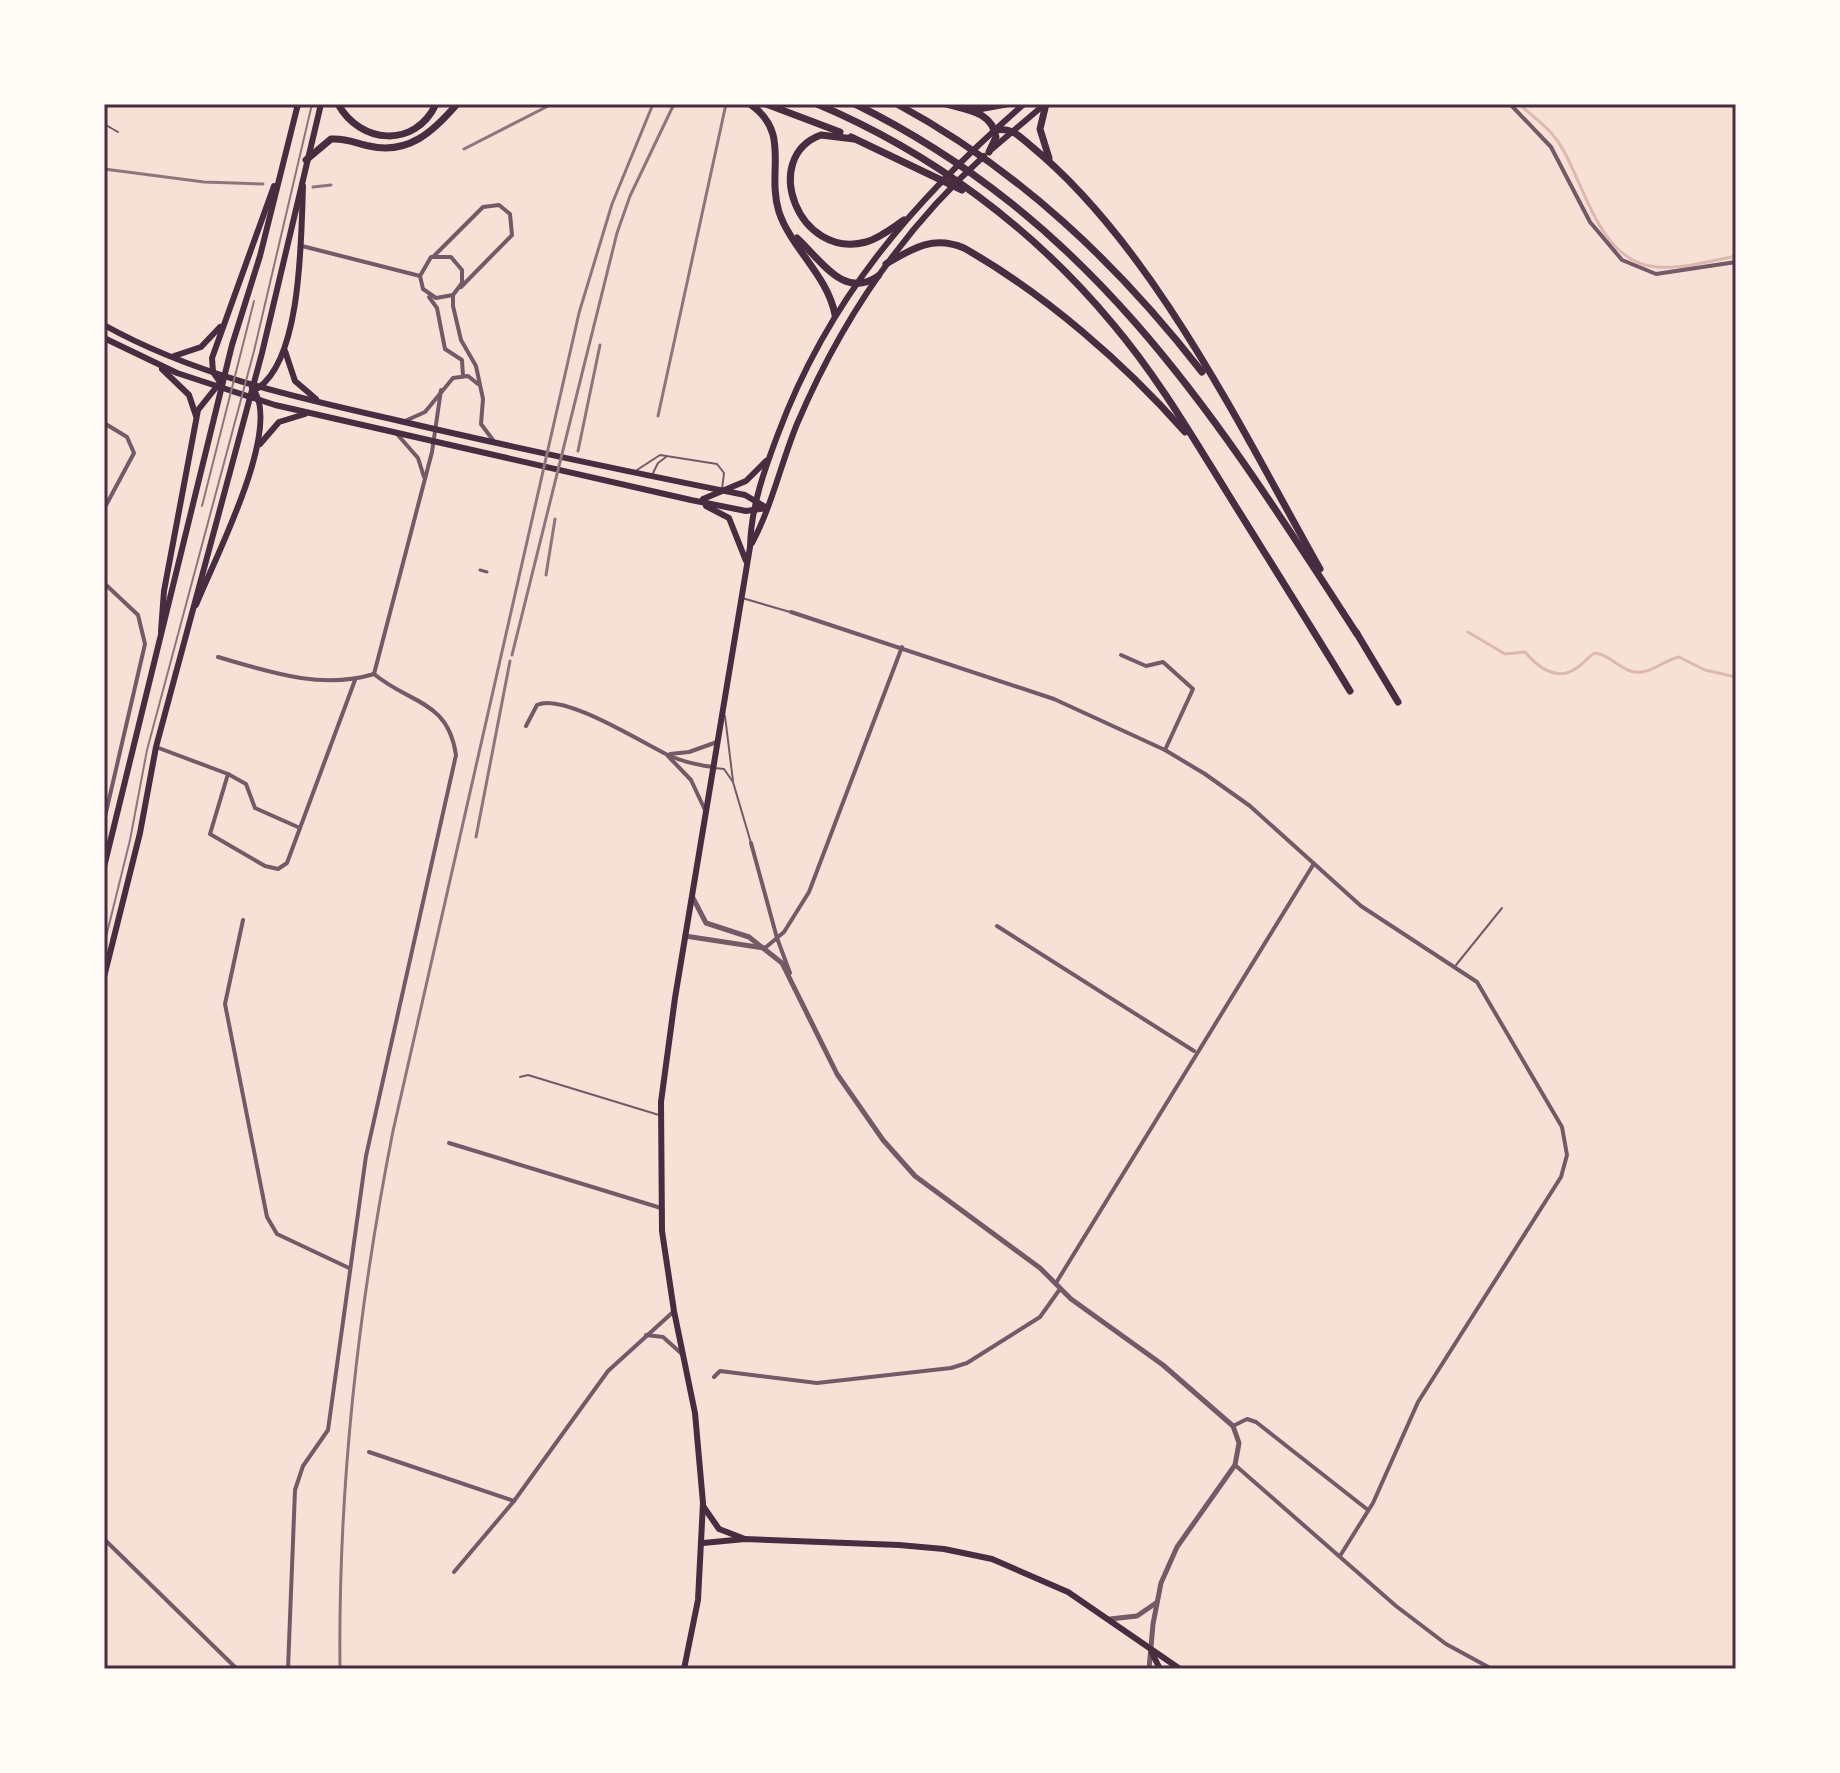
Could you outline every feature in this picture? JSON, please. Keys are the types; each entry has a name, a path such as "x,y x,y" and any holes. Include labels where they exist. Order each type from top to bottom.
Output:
{"highway":[{"path":"338,104 359,129 388,137 412,130 427,118 436,104"},
{"path":"306,160 331,139 382,148 408,145 425,136 457,104"},
{"path":"750,104 765,117 774,132 776,201 790,232 826,290 835,315"},
{"path":"766,104 915,166 989,205"},
{"path":"817,104 909,150 989,205 1053,260 1112,323 1200,449 1350,691"},
{"path":"855,104 928,143 1000,192 1056,239 1109,291 1160,349 1221,429 1357,634"},
{"path":"897,104 1000,170 1076,232 1151,309 1223,399"},
{"path":"946,104 986,117 996,137 989,152"},
{"path":"971,110 1006,104"},
{"path":"1045,104 1040,129 1050,160"},
{"path":"991,132 1013,131 1050,160 1131,253 1223,399 1398,702"},
{"path":"854,139 821,135 802,149 791,184 800,216 822,236 850,244 876,238 904,220"},
{"path":"790,232 839,280 855,285 878,276"},
{"path":"886,264 913,248 932,242 952,243 974,253 1104,349 1143,385 1200,449"}],"main road":[{"path":"104,977 140,833 156,747 262,353 321,104"},
{"path":"684,1669 698,1600 703,1506 699,1436 674,1311 661,1208 661,1115 666,1055 750,547 753,511 793,393 835,315 904,220 991,132 1024,104"},
{"path":"750,547 809,398 878,276 927,215 989,152 1045,104"},
{"path":"104,867 161,643 206,446 232,345 260,256 297,105"},
{"path":"232,391 256,388 273,374 285,350 299,246 303,175"},
{"path":"218,385 212,358 279,176"},
{"path":"169,356 201,347 222,324"},
{"path":"104,325 169,356 256,388 496,444 722,490 756,500 767,508"},
{"path":"104,338 156,364 307,413 691,500 753,511 767,508"},
{"path":"285,350 295,381 323,403"},
{"path":"156,364 189,395 196,419"},
{"path":"161,643 164,591 196,419 202,404 218,385 241,381"},
{"path":"187,627 239,502 258,447 263,414 256,388"},
{"path":"258,447 274,426 307,413"},
{"path":"691,500 714,497 722,490 746,481 770,457"},
{"path":"691,500 729,518 747,564"},
{"path":"703,1506 719,1529 745,1539"},
{"path":"703,1543 745,1539 899,1545 976,1555 1039,1577 1110,1619 1180,1669"},
{"path":"1151,1650 1160,1669"}],"street":[{"path":"1510,104 1551,147 1590,222 1622,260 1656,274 1736,262"},
{"path":"427,293 440,298 453,295 512,235 510,214 499,205 483,207 423,265 420,276 427,293 437,308 445,349 462,360 463,376"},
{"path":"299,246 420,276"},
{"path":"434,256 447,256 459,264 463,274 459,288"},
{"path":"453,295 461,340 472,354 483,399 480,423 496,444"},
{"path":"402,422 422,415 450,380 463,376 479,385"},
{"path":"374,674 433,441 441,390"},
{"path":"104,423 127,437 134,453 104,509"},
{"path":"396,433 418,458 424,478"},
{"path":"480,570 487,572"},
{"path":"104,583 138,615 145,644 104,821"},
{"path":"791,612 1054,699 1165,750 1250,806 1361,906 1456,965 1477,982 1489,999 1557,1119 1566,1141 1567,1160 1533,1225 1418,1402 1368,1510 1340,1556"},
{"path":"685,936 765,948 777,938 809,892 902,647"},
{"path":"1121,655 1146,666 1163,662 1193,689 1165,750"},
{"path":"218,657 306,679 355,680 374,674 436,711 448,728 456,755 366,1156 329,1425 303,1466 295,1490 288,1669"},
{"path":"228,774 210,834 265,866 278,869 287,863 355,680"},
{"path":"526,726 537,705 550,702 614,725 666,754 713,767"},
{"path":"666,754 689,752 717,742"},
{"path":"156,747 228,774 246,784 255,808 300,828"},
{"path":"666,754 691,780 706,812"},
{"path":"751,843 790,973 837,1074 904,1165 935,1193 1040,1268 1060,1289 1163,1365 1233,1426 1239,1443 1235,1465 1177,1547 1157,1602 1149,1669"},
{"path":"1056,1283 1195,1052 1313,865"},
{"path":"692,896 706,923 749,937 790,973"},
{"path":"243,920 225,1004 267,1217 277,1234 349,1268"},
{"path":"997,926 1195,1052"},
{"path":"449,1143 661,1208"},
{"path":"714,1377 720,1371 817,1383 951,1368 967,1363 1040,1317 1060,1289"},
{"path":"454,1572 514,1501 608,1371 643,1335 674,1311"},
{"path":"643,1335 663,1337 683,1354"},
{"path":"1233,1426 1247,1419 1256,1422 1368,1510"},
{"path":"369,1452 514,1501"},
{"path":"1235,1465 1396,1606 1446,1644 1492,1669"},
{"path":"104,1539 237,1669"},
{"path":"1110,1619 1137,1616 1157,1602"}],"lane":[{"path":"104,124 118,132"},
{"path":"634,473 656,456 675,456 717,464 724,473 722,490"},
{"path":"652,477 661,459 675,456"},
{"path":"741,598 791,612"},
{"path":"723,705 733,782 751,843"},
{"path":"713,767 724,769 733,782"},
{"path":"1456,965 1502,908"},
{"path":"520,1077 528,1075 661,1115"}],"waterway":[{"path":"1519,104 1543,124 1558,142 1597,221 1621,252 1638,262 1657,267 1697,264 1736,256"},
{"path":"1468,632 1505,654 1525,652 1541,667 1554,673 1568,673 1595,653 1632,671 1646,671 1679,657 1705,670 1736,677"}],"tram line":[{"path":"104,945 130,840 147,750 254,351 312,104"},
{"path":"202,506 254,301"}],"railway":[{"path":"464,149 552,104"},
{"path":"340,1669 343,1534 353,1399 370,1264 393,1131 579,313 612,204 653,104"},
{"path":"512,655 617,233 630,196 674,104"},
{"path":"658,416 726,104"},
{"path":"104,169 204,182 263,184"},
{"path":"313,187 331,185"},
{"path":"578,451 600,345"},
{"path":"546,575 555,519"},
{"path":"476,837 510,661"}]}
